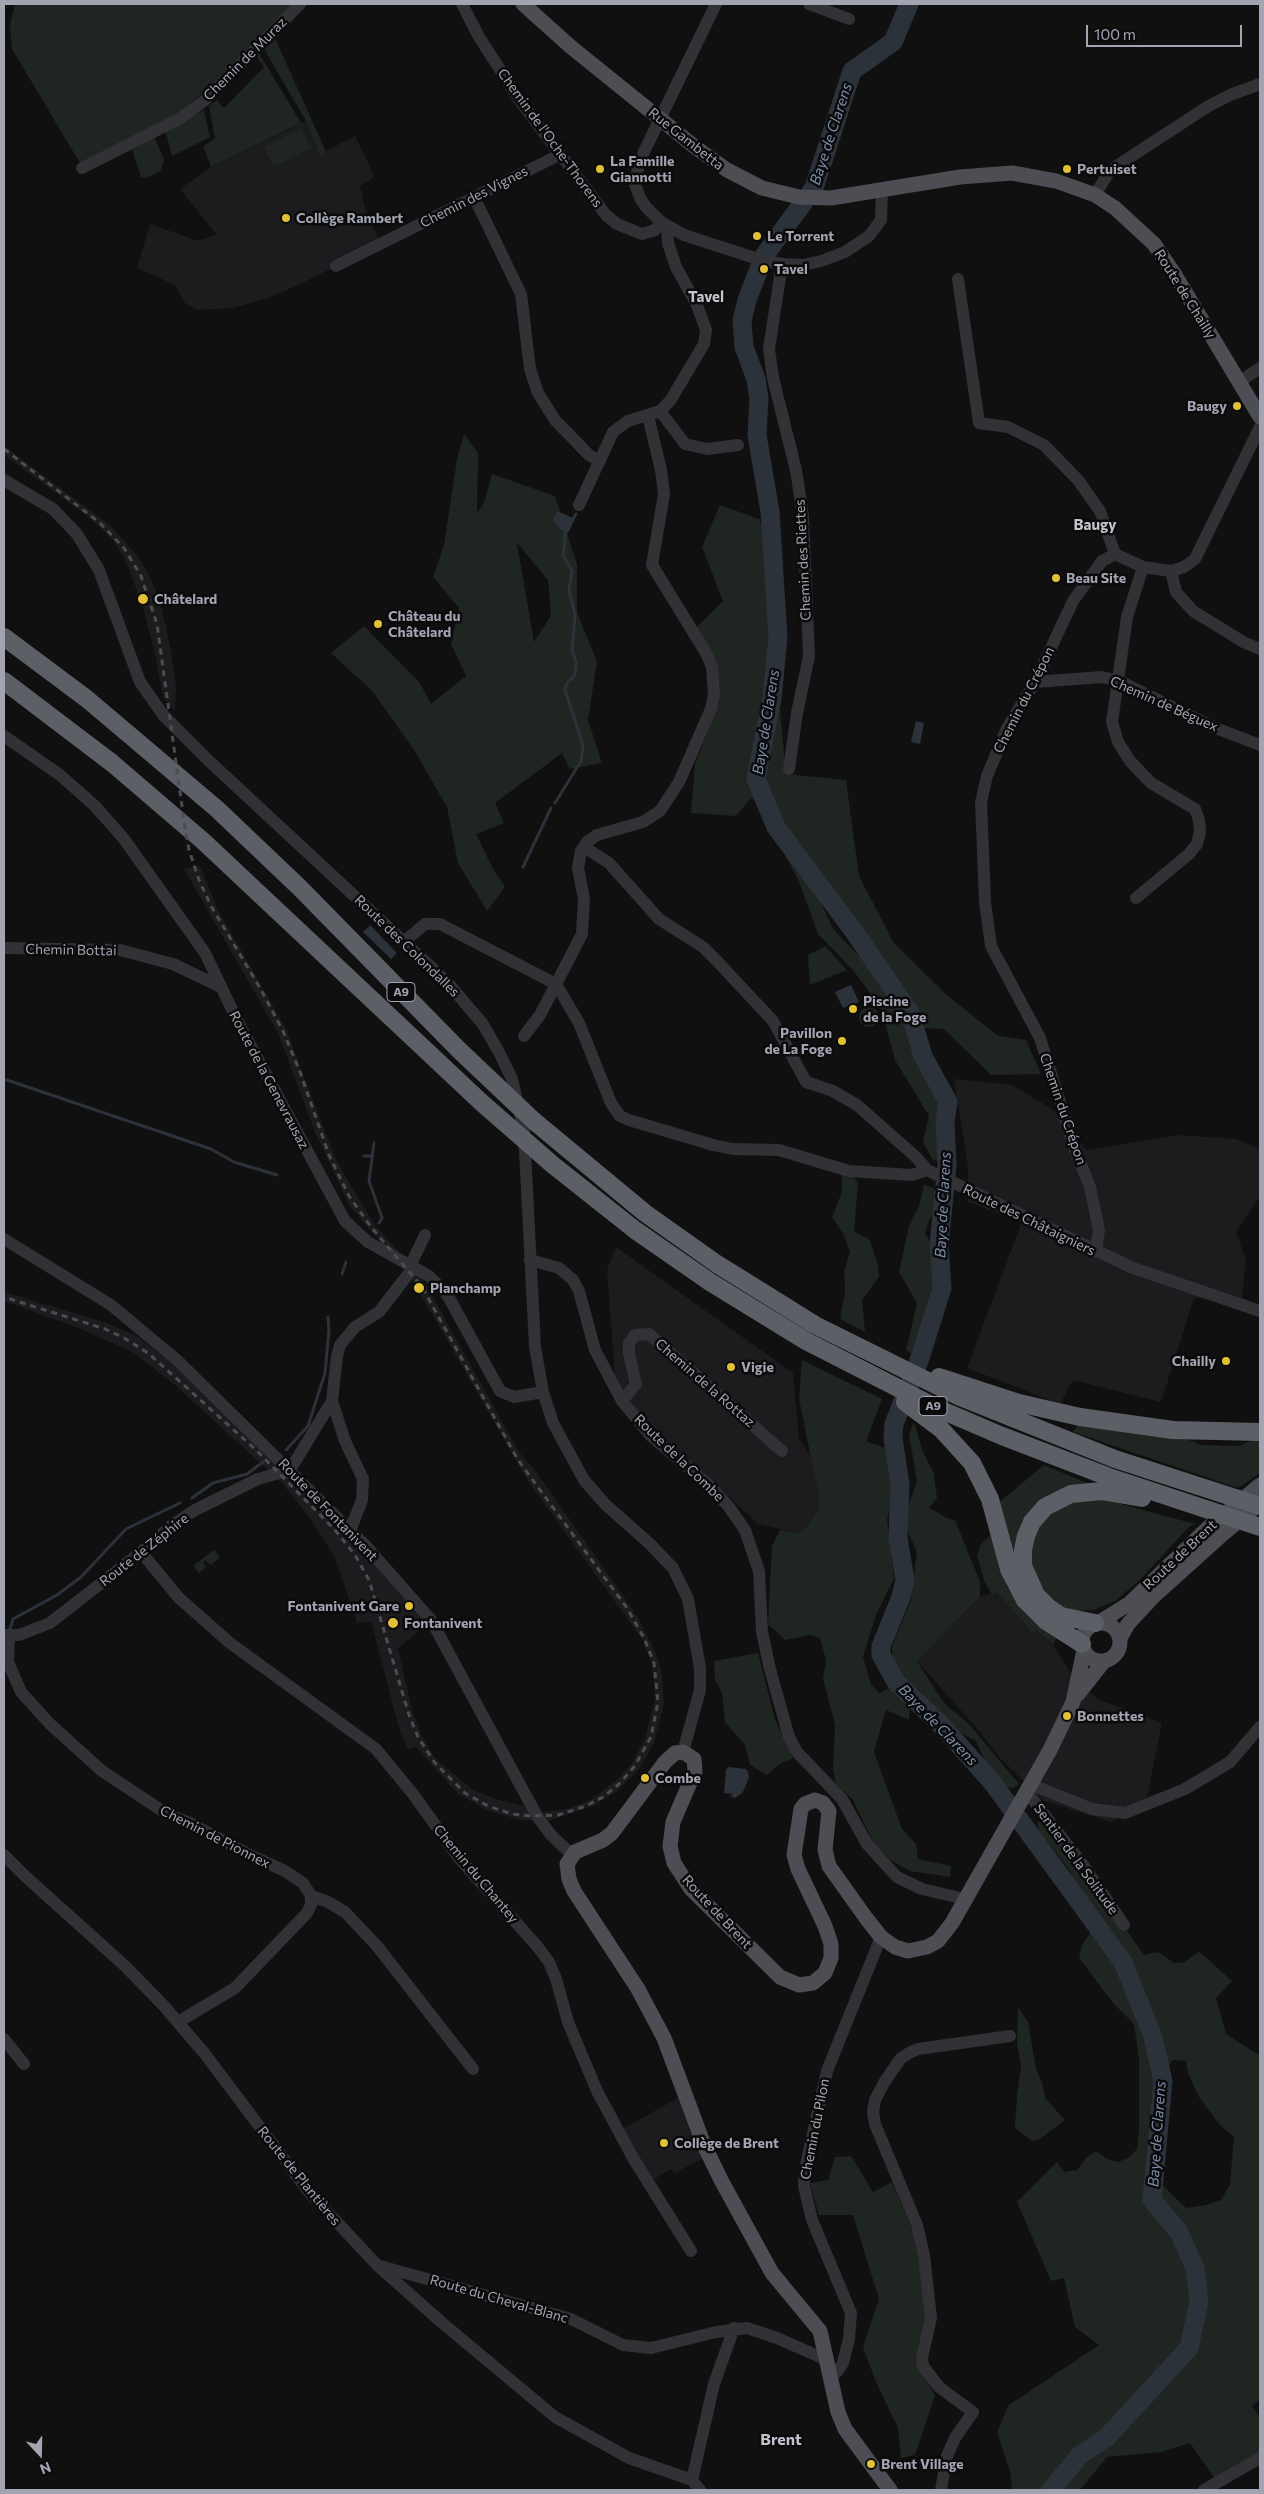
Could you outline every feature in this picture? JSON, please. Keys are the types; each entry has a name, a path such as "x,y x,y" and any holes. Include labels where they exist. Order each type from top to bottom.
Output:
{"highway":[{"name":"A9","path":"4,637 87,699 217,808 478,1068 578,1160 645,1213 710,1259 815,1325 960,1397 1071,1443 1228,1497 1260,1505"},
{"name":"A9","path":"4,681 112,763 202,841 469,1091 554,1165 635,1230 684,1265 758,1313 806,1341 939,1409 1064,1461 1214,1513 1255,1525"},
{"path":"864,1350 999,1397 1080,1417 1173,1430 1260,1432"},
{"path":"850,1365 925,1416 959,1447 972,1463 986,1489 1009,1569 1025,1600 1046,1621 1083,1647"},
{"path":"1097,1623 1068,1618 1056,1613 1041,1600 1030,1583 1024,1566 1022,1550 1029,1529 1041,1511 1064,1496 1080,1492 1100,1491 1214,1513"}],"main road":[{"name":"Rue Gambetta","path":"523,4 571,48 695,147 735,175 762,188 785,195 814,199 882,191"},
{"name":"Route de Chailly","path":"882,191 960,177 1012,173 1056,181 1094,195 1115,208 1154,244 1175,275 1260,417"},
{"name":"Route de Brent","path":"1097,1623 1130,1603 1208,1528 1260,1486"},
{"name":"Route de Brent","path":"1120,1638 1128,1624 1154,1596 1224,1533 1260,1505"},
{"path":"1097,1623 1112,1626 1120,1638 1117,1653 1104,1661 1092,1659 1083,1647 1084,1633 1097,1623"},
{"name":"Route de Brent","path":"1073,1702 1083,1647"},
{"name":"Route de Brent","path":"683,1752 694,1759 696,1771 673,1822 670,1846 674,1863 691,1889 775,1972 792,1983 806,1985 820,1979 825,1974 831,1958 831,1944 825,1926 798,1869 794,1855 801,1809 810,1801 820,1801 829,1811 825,1850 829,1866 881,1937 895,1947 908,1950 927,1947 946,1932 1026,1794 1073,1702 1104,1661"},
{"path":"683,1752 676,1753 665,1762 607,1837 571,1854 567,1864 568,1873 574,1891 618,1957 651,2014 668,2048 710,2158 772,2274 820,2332 838,2412 845,2429 890,2490"}],"street":[{"name":"Chemin de Muraz","path":"82,168 179,119 204,101 300,4"},
{"name":"Chemin de l'Oche-Thorens","path":"462,4 483,44 523,105 606,215 618,224 642,234 655,230 664,224"},
{"path":"716,4 639,162 635,177 640,198 664,224 684,235 752,257 782,264 804,264 821,261 845,252 860,243 877,227 881,220 882,191"},
{"path":"809,4 849,19"},
{"path":"1094,195 1109,172 1207,107 1230,95 1260,84"},
{"name":"Chemin des Vignes","path":"336,266 559,155"},
{"path":"474,197 521,294 530,369 538,393 555,420 590,455 600,460"},
{"path":"579,505 608,440 620,426 639,417 654,414 670,401 704,344 706,330 697,305 676,267 664,224"},
{"name":"Chemin des Riettes","path":"782,264 769,349 773,378 796,470 803,516 809,656 797,713 789,768"},
{"path":"958,279 979,423 1008,427 1044,445 1078,480 1100,511 1115,554 1143,567 1171,571 1184,567 1195,559 1260,428"},
{"path":"1239,382 1260,368"},
{"path":"654,414 685,444 707,449 738,445"},
{"path":"524,1036 540,1015 582,934 584,899 578,868 579,855 584,847 598,835 643,822 660,811 675,790 710,709 714,695 712,667 706,653 652,565 664,494 654,414"},
{"name":"Route des Colondalles","path":"4,480 53,509 77,534 99,570 140,682 164,716 208,760 405,940 447,982 482,1023 512,1079 524,1131 535,1348 543,1392 553,1424 584,1480 606,1505 650,1544 672,1568 688,1599 700,1668 700,1690 683,1752"},
{"name":"Chemin du Crépon","path":"1096,1252 1099,1230 1090,1187 1074,1147 1040,1038 991,946 985,902 981,802 986,776 1007,728 1035,682 1074,600 1102,560 1115,554"},
{"path":"1136,898 1189,854 1197,844 1200,832 1200,820 1195,809 1151,783 1130,761 1118,742 1112,722 1127,617 1143,567"},
{"path":"1171,571 1176,592 1192,610 1245,643 1260,649"},
{"name":"Chemin de Béguex","path":"1035,682 1102,677 1119,681 1213,727 1260,745"},
{"name":"Route de la Genevrausaz","path":"4,736 60,775 95,806 118,833 205,953 221,987 345,1221 356,1233 382,1252 429,1276 448,1296 500,1391 514,1397 543,1392"},
{"name":"Route des Châtaigniers","path":"584,847 609,863 659,919 704,947 723,967 773,1020 806,1082 833,1091 857,1106 931,1172 1096,1252 1147,1274 1260,1310"},
{"path":"405,940 425,924 440,924 556,984 572,1008 612,1104 620,1116 713,1145 732,1149 779,1150 849,1171 912,1175 931,1172"},
{"name":"Chemin Bottai","path":"4,948 120,950 173,964 221,987"},
{"path":"350,1531 362,1500 362,1479 345,1441 332,1401 337,1356 340,1346 355,1327 379,1312 412,1267 425,1236"},
{"name":"Route de Fontanivent","path":"4,1239 111,1305 177,1360 350,1531 431,1620 537,1816 551,1835 571,1854"},
{"name":"Route de la Combe","path":"530,1260 559,1268 573,1280 579,1291 595,1350 622,1401 651,1436 711,1487 729,1507 745,1530 759,1571 762,1632 770,1669 789,1737 797,1752 842,1799 867,1844 897,1877 922,1889 947,1893 965,1899"},
{"name":"Chemin de la Rottaz","path":"622,1401 636,1384 629,1354 629,1343 635,1335 649,1334 782,1451"},
{"path":"290,1470 332,1401"},
{"name":"Route de Zéphire","path":"6,1635 34,1631 50,1623 141,1552 171,1526 195,1510 258,1479 290,1470"},
{"name":"Chemin du Chantey","path":"141,1552 179,1598 230,1643 376,1749 413,1794 459,1858 537,1946 549,1962 556,1979 568,2022 597,2091 633,2158 690,2251"},
{"name":"Chemin de Pionnex","path":"6,1635 8,1662 21,1692 50,1724 102,1771 167,1814 190,1823 250,1855 285,1871 303,1883 311,1896"},
{"path":"1026,1794 1092,1809 1125,1813 1185,1789 1230,1762 1260,1727"},
{"name":"Sentier de la Solitude","path":"1026,1794 1086,1869 1124,1925"},
{"name":"Route de Plantières","path":"4,1855 24,1876 125,1966 178,2022 308,2191 377,2265 440,2322 555,2417 629,2458 692,2480"},
{"path":"178,2022 235,1988 307,1913 311,1905 311,1896 328,1902 344,1912 377,1946 473,2069"},
{"name":"Chemin du Pilon","path":"829,2368 837,2372 843,2363 850,2332 850,2313 812,2220 804,2186 805,2169 827,2071 852,2003 881,1937"},
{"path":"941,2490 947,2456 954,2438 973,2412 939,2387 923,2366 922,2358 931,2318 924,2255 917,2225 875,2124 875,2100 884,2081 901,2058 909,2053 918,2049 1010,2036"},
{"path":"4,2039 24,2064"},
{"name":"Route du Cheval-Blanc","path":"377,2265 571,2319 609,2339 638,2348 658,2347 734,2328 758,2330 829,2368"},
{"path":"700,2490 692,2480 712,2392 734,2328"},
{"path":"1204,2490 1260,2458"}],"shaded area":[{"path":"15,4 292,4 238,63 177,115 80,163 12,49 10,25"},
{"path":"274,36 327,154 320,157 306,121 264,49"},
{"path":"259,53 301,123 211,167 203,146 215,139 209,106 217,100 224,108 264,67 256,56"},
{"path":"204,110 210,137 172,156 165,129"},
{"name":"Collège Rambert","path":"306,121 320,157 327,154 326,151 355,136 375,177 360,186 366,211 381,244 294,287 268,298 233,308 198,310 185,303 175,285 137,268 150,224 198,241 216,234 180,189 211,167"},
{"path":"301,128 311,148 274,167 264,147"},
{"path":"154,137 164,159 161,171 146,178 141,177 133,153 133,146"},
{"path":"464,434 478,453 477,514 485,500 492,474 555,496 577,564 577,613 597,661 588,720 602,763 570,769 562,753 495,803 504,823 476,834 493,869 505,887 487,911 458,863 447,807 414,750 372,691 331,653 364,626 420,683 431,704 466,676 451,644 459,608 433,577 444,545 457,459","holes":["517,543 548,580 551,616 534,642"]},
{"path":"4,446 110,525 136,554 148,573 160,600 171,650 176,688 175,711 163,697 156,658 142,604 124,557 112,539 85,514 4,455"},
{"path":"720,505 759,519 777,558 772,625 786,774 846,780 859,876 894,943 949,997 998,1036 1026,1040 1041,1074 991,1075 944,1029 918,1028 904,1014 905,1028 948,1102 945,1122 947,1165 932,1159 923,1142 929,1116 895,1060 881,1008 853,970 818,934 799,882 779,843 811,881 833,929 867,964 861,947 826,883 776,815 751,798 736,816 691,813 695,764 719,702 708,654 695,629 723,601 702,547"},
{"path":"557,511 575,519 568,533 560,529 553,520"},
{"path":"916,721 924,723 920,744 911,742"},
{"path":"200,866 218,910 286,1029 334,1155 347,1179 375,1225 424,1281 519,1452 537,1473 638,1617 656,1654 661,1669 664,1704 654,1743 639,1769 617,1791 593,1806 551,1820 521,1820 488,1811 458,1794 416,1747 408,1749 400,1732 371,1621 357,1623 335,1558 312,1521 281,1482 176,1386 132,1352 81,1329 4,1301 4,1292 107,1323 137,1336 173,1364 345,1531 427,1625 398,1648 413,1713 422,1736 434,1757 471,1789 496,1799 546,1812 567,1809 592,1799 619,1778 632,1763 645,1739 654,1704 655,1689 651,1662 642,1639 528,1481 413,1281 349,1205 315,1132 278,1033 184,869"},
{"path":"370,925 397,953 391,959 363,932"},
{"path":"825,946 847,970 810,985 808,955"},
{"path":"851,985 859,1002 843,1008 835,992"},
{"path":"869,1007 876,1010 879,1017 876,1024 869,1027 862,1024 859,1017 862,1010"},
{"path":"954,1079 1012,1085 1052,1109 1086,1150 1179,1135 1236,1139 1260,1149 1260,1196 1236,1232 1246,1260 1242,1298 1194,1298 1161,1402 1073,1380 1060,1404 967,1368 1022,1222 968,1202 968,1168"},
{"path":"849,1171 858,1183 854,1231 870,1240 878,1265 879,1277 862,1300 865,1332 840,1319 845,1291 844,1272 850,1252 844,1235 832,1217 842,1192 842,1175"},
{"path":"924,1184 933,1188 940,1195 940,1208 929,1220 925,1233 935,1250 942,1288 920,1358 906,1350 917,1303 899,1272 909,1226 920,1203"},
{"path":"616,1247 793,1373 799,1439 811,1456 819,1497 818,1509 808,1526 797,1533 758,1524 717,1486 617,1403 607,1270"},
{"path":"802,1360 882,1399 866,1441 891,1450 893,1497 887,1520 894,1578 876,1615 863,1657 871,1684 879,1693 891,1687 910,1707 909,1720 886,1710 874,1752 902,1829 916,1844 918,1859 951,1866 950,1877 910,1871 892,1861 875,1846 853,1800 836,1784 833,1769 835,1725 823,1678 826,1660 820,1638 811,1635 785,1640 768,1624 772,1546 780,1530 797,1533 808,1526 818,1509 819,1497 799,1399"},
{"path":"914,1422 923,1452 934,1473 937,1498 929,1508 949,1519 955,1520 980,1582 980,1597 917,1661 944,1703 969,1724 1019,1784 1013,1788 1003,1787 986,1764 976,1741 946,1725 928,1708 920,1694 904,1676 897,1673 892,1655 892,1646 911,1600 917,1552 903,1521 917,1481 909,1434"},
{"path":"1079,1422 1177,1435 1201,1445 1240,1446 1260,1436 1260,1473 1238,1488 1073,1432"},
{"path":"1044,1465 1094,1486 1047,1498 1021,1578 997,1504"},
{"path":"1099,1498 1195,1524 1189,1527 1139,1581 1115,1601 1094,1610 1066,1611 1052,1603 1037,1585 1030,1557 1033,1536 1047,1514 1065,1504"},
{"path":"991,1534 1007,1586 1024,1612 1056,1638 1053,1645 1036,1630 1032,1633 997,1592 992,1595 984,1580 977,1556 980,1546"},
{"path":"214,1550 220,1557 211,1565 205,1560 203,1562 206,1567 199,1573 193,1566"},
{"path":"997,1592 1032,1633 1036,1630 1055,1648 1076,1682 1098,1699 1162,1723 1147,1797 1133,1809 1112,1822 1044,1801 1000,1758 974,1725 917,1661 980,1597"},
{"path":"758,1653 775,1719 793,1758 779,1764 767,1775 750,1765 745,1745 725,1722 722,1693 715,1680 714,1661"},
{"path":"729,1767 746,1769 749,1777 743,1792 735,1798 730,1796 733,1794 724,1793 726,1770"},
{"path":"1048,1818 1144,1955 1158,1952 1174,1963 1185,1962 1199,1951 1232,1981 1216,1998 1226,2034 1259,2055 1260,2399 1252,2406 1260,2418 1260,2458 1218,2483 1190,2443 1161,2452 1107,2457 1080,2490 1012,2490 1010,2472 997,2432 1009,2405 1099,2345 1075,2327 1064,2278 1051,2281 1017,2202 1057,2162 1064,2172 1077,2170 1087,2157 1096,2151 1107,2159 1118,2162 1128,2158 1137,2149 1139,2133 1139,2058 1134,2024 1113,2003 1079,1958 1082,1945 1090,1933 1093,1913 1066,1865 1040,1834 1037,1822","holes":["1173,2060 1186,2061 1188,2073 1199,2097 1219,2124 1234,2137 1230,2184 1221,2200 1206,2205 1186,2208 1147,2170 1158,2079"]},
{"path":"1018,2007 1028,2022 1036,2069 1042,2082 1045,2098 1065,2120 1040,2139 1032,2141 1015,2128 1021,2066 1017,2043"},
{"name":"Collège de Brent","path":"678,2098 704,2158 674,2173 671,2169 651,2181 622,2129"},
{"path":"851,2156 873,2192 892,2182 919,2246 927,2293 924,2376 935,2395 915,2455 901,2458 898,2428 876,2382 863,2347 879,2299 853,2215 819,2215 810,2183 828,2180 835,2157"}],"waterway":[{"name":"Baye de Clarens","path":"909,4 893,42 852,71 814,188 764,256 747,300 742,321 744,347 756,379 759,399 757,435 770,512 778,637 772,698 756,779 776,827 853,930 910,1013 923,1056 948,1102 945,1122 947,1165 939,1245 942,1288 920,1358 894,1424 893,1439 900,1484 898,1538 905,1580 901,1597 881,1646 881,1655 896,1682 941,1725 992,1782 1123,1962 1153,2037 1163,2081 1152,2200 1179,2232 1195,2268 1199,2301 1189,2348 1107,2437 1079,2456 1051,2490"},
{"path":"572,520 576,514"},
{"path":"555,803 581,761 583,745 565,690 567,683 575,675 576,661 572,651 575,615 569,590 572,571 563,555 566,529"},
{"path":"523,867 551,808"},
{"path":"4,1079 211,1149 234,1162 277,1175"},
{"path":"374,1143 369,1181 382,1218 379,1223"},
{"path":"364,1156 373,1156"},
{"path":"342,1274 346,1262"},
{"path":"286,1450 308,1426 325,1373 329,1330 328,1317"},
{"path":"192,1498 213,1483 247,1474 263,1462"},
{"path":"10,1629 13,1619 57,1595 81,1577 126,1529 180,1503"}],"railway":[{"path":"4,449 100,523 124,548 141,576 157,624 184,821 189,850 199,880 211,906 260,988 283,1031 300,1072 329,1155 349,1196 371,1227 422,1287 518,1460 627,1608 644,1638 654,1663 658,1702 651,1737 634,1767 619,1784 603,1797 586,1806 558,1815 531,1816 512,1814 488,1806 465,1793 435,1763 418,1737 409,1715 369,1580 355,1555 335,1530 255,1449 148,1353 105,1329 4,1297"}],"place":[{"name":"La Famille Giannotti","path":"600,169"},
{"name":"Pertuiset","path":"1067,169"},
{"name":"Collège Rambert","path":"286,218"},
{"name":"Le Torrent","path":"757,236"},
{"name":"Tavel","path":"764,269"},
{"name":"Baugy","path":"1237,406"},
{"name":"Beau Site","path":"1056,578"},
{"name":"Châtelard","path":"143,599"},
{"name":"Château du Châtelard","path":"378,624"},
{"name":"Piscine de la Foge","path":"853,1009"},
{"name":"Pavillon de La Foge","path":"842,1041"},
{"name":"Planchamp","path":"419,1288"},
{"name":"Chailly","path":"1226,1361"},
{"name":"Vigie","path":"731,1367"},
{"name":"Fontanivent Gare","path":"409,1606"},
{"name":"Fontanivent","path":"393,1623"},
{"name":"Bonnettes","path":"1067,1716"},
{"name":"Combe","path":"645,1778"},
{"name":"Collège de Brent","path":"664,2143"},
{"name":"Brent Village","path":"871,2464"}],"district":[{"name":"Tavel","path":"706,297"},
{"name":"Baugy","path":"1095,525"},
{"name":"Brent","path":"781,2440"}]}
